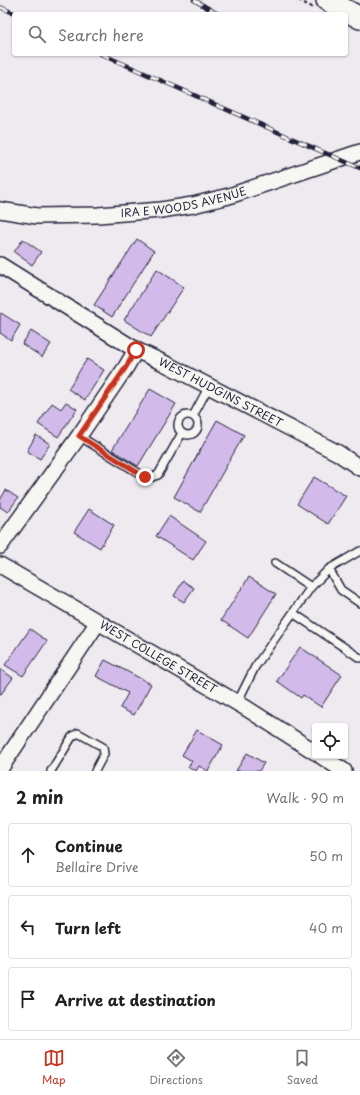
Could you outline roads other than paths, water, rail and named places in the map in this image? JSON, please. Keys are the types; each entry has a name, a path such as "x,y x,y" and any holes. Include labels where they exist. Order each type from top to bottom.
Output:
{"main road":[{"path":"327,0 360,18"}],"street":[{"name":"IRA E WOODS AVENUE","path":"0,210 37,216 98,215 161,210 193,205 229,196 360,152"},
{"name":"WEST HUDGINS STREET","path":"0,265 136,350 338,453 360,468"},
{"path":"0,546 79,436 136,350"},
{"name":"WEST COLLEGE STREET","path":"0,565 237,703 312,750"},
{"path":"0,769 98,622"},
{"path":"326,759 344,771"}],"lane":[{"path":"193,416 209,386"},
{"path":"185,415 193,416 197,423 196,430 190,434 182,433 178,427 179,420 185,415"},
{"path":"79,436 145,477 152,477 158,475 182,433"},
{"path":"237,703 255,667 311,587 329,569 360,551"},
{"path":"275,563 311,587"},
{"path":"329,569 341,590 360,603"},
{"path":"293,613 360,658"},
{"path":"51,771 72,737 78,733 103,746 104,754 95,771"}],"railway":[{"path":"194,0 215,12"},
{"path":"0,7 12,12"},
{"path":"106,56 360,168"}]}
